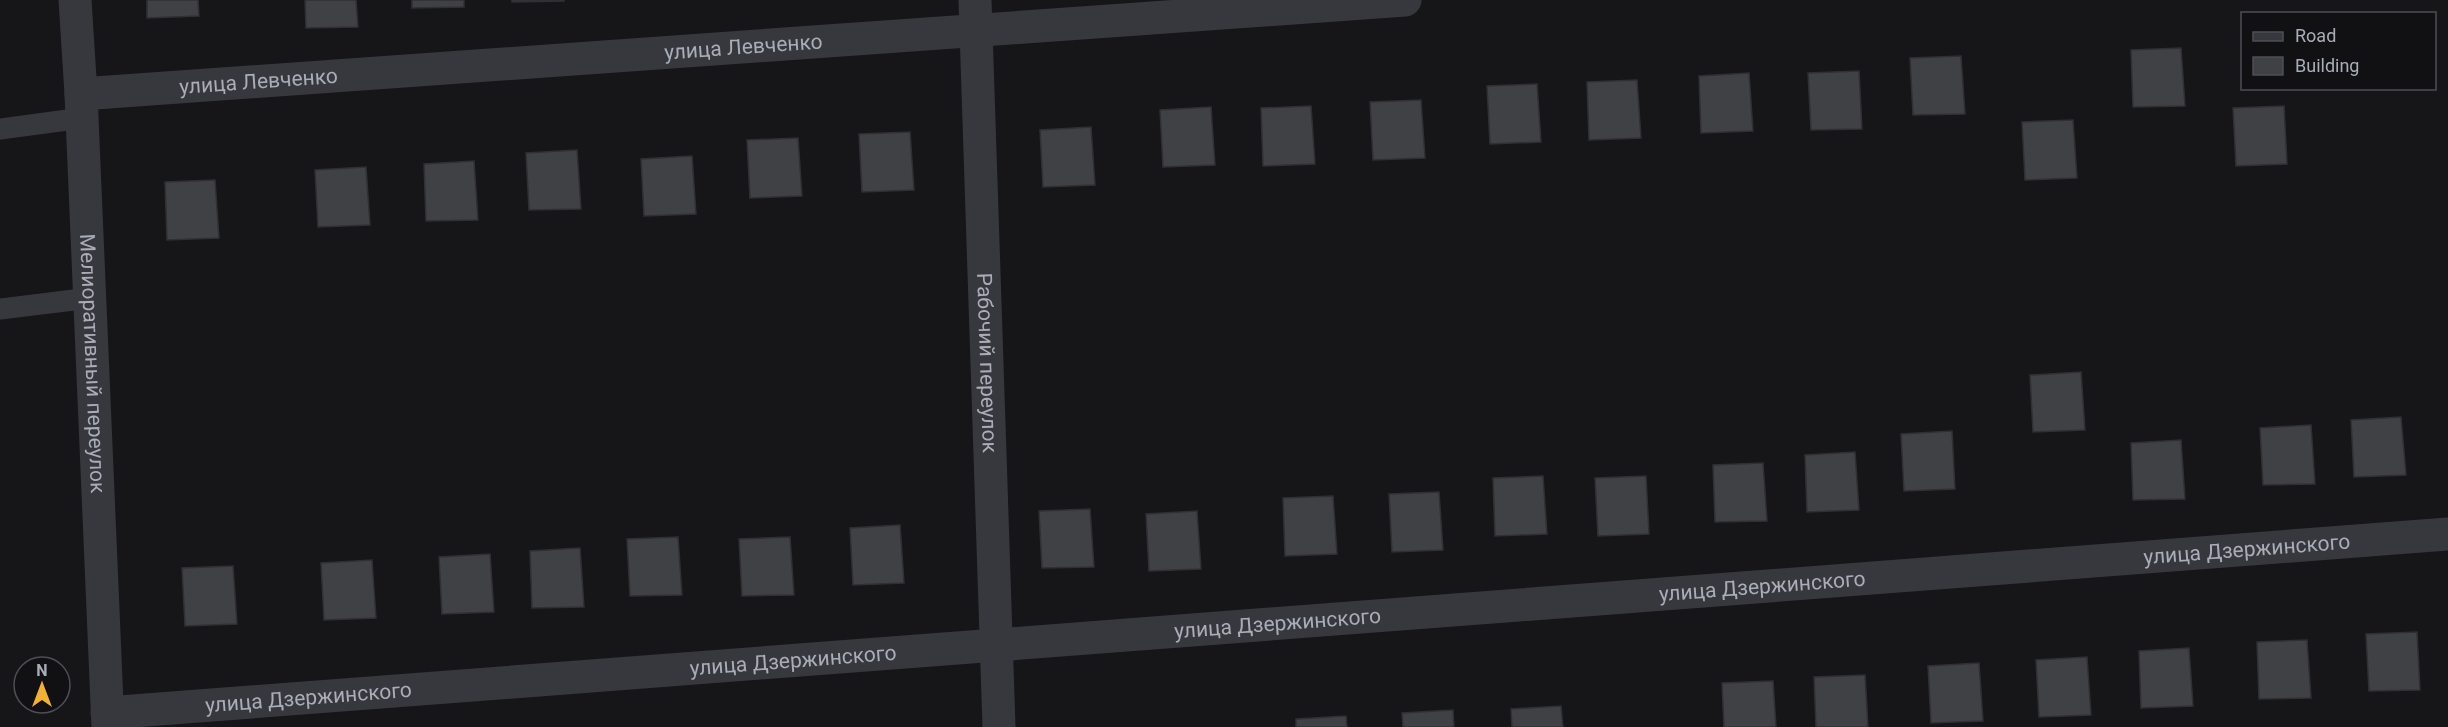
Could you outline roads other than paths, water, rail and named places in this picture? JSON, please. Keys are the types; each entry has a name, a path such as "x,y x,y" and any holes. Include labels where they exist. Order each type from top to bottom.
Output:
{"street":[{"name":"Мелиоративный переулок","path":"75,0 108,720"},
{"name":"улица Левченко","path":"81,106 976,15 1405,0"},
{"name":"Рабочий переулок","path":"976,15 999,727"},
{"name":"улица Дзержинского","path":"108,720 997,645 2448,534"}],"lane":[{"path":"0,129 81,106"},
{"path":"0,309 90,298"}]}
